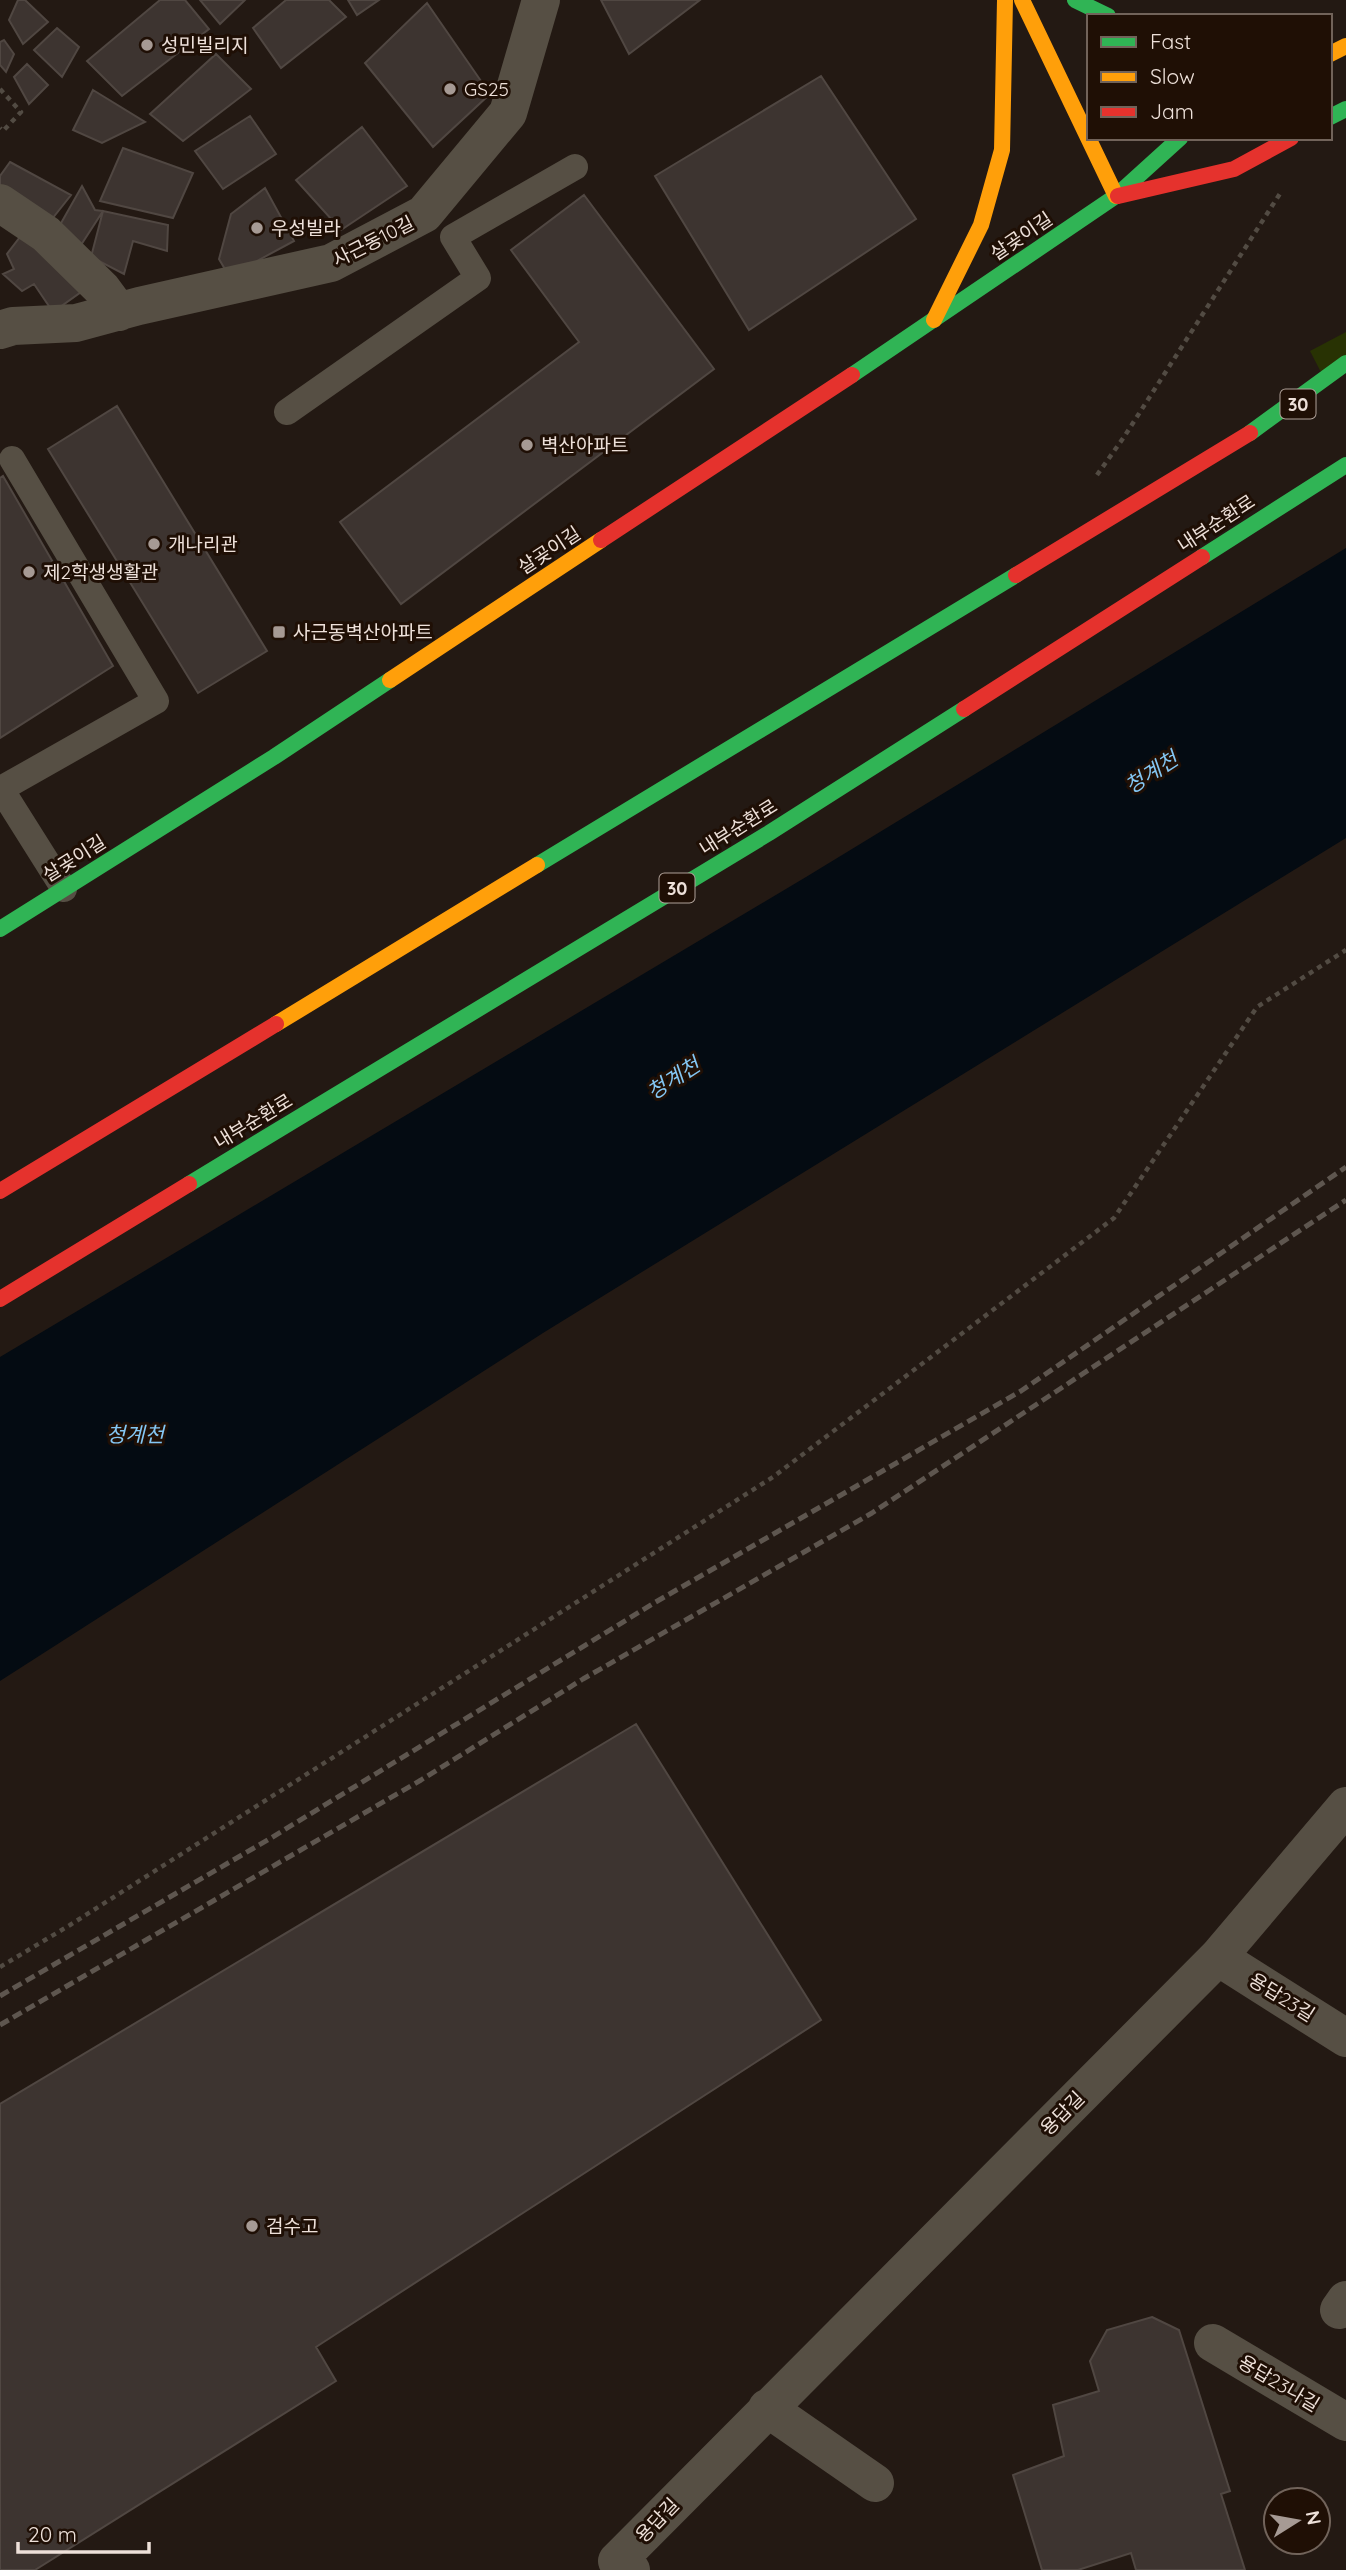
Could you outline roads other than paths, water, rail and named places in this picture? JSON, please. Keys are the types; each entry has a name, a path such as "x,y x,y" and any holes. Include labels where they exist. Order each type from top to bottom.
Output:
{"main road":[{"path":"933,321 981,225 1002,149 1005,0"},
{"path":"1022,0 1087,136"},
{"path":"1075,0 1104,14"},
{"path":"1089,140 1116,196"},
{"name":"살곶이길","path":"0,929 274,757 933,321 1116,196 1178,140"},
{"name":"살곶이길","path":"1116,196 1234,169 1287,140"},
{"path":"1250,433 1346,363"},
{"name":"30","path":"0,1191 1346,375"},
{"name":"내부순환로","path":"0,1299 769,833 1346,465"}],"street":[{"name":"사근동10길","path":"0,330 13,326 76,323 331,264 424,214 508,113 541,0"},
{"path":"0,204 46,234 102,289 119,312"},
{"name":"용답길","path":"631,2570 617,2561 1217,1957 1346,1806"},
{"name":"용답23길","path":"1217,1957 1346,2038"},
{"name":"용답23나길","path":"1213,2343 1346,2423"},
{"path":"767,2408 875,2483"}],"lane":[{"path":"287,412 478,278 453,237 575,167"},
{"path":"12,459 156,701 1,789 64,888"}],"water":[{"name":"청계천","path":"1346,548 1346,838 543,1333 0,1681 0,1357 806,877"}],"railway":[{"path":"0,1996 271,1838 654,1603 1021,1391 1346,1167"},
{"path":"0,2025 421,1780 583,1679 872,1513 1346,1200"}],"place":[{"name":"성민빌리지","path":"147,45"},
{"name":"GS25","path":"450,89"},
{"name":"우성빌라","path":"257,228"},
{"name":"벽산아파트","path":"527,445"},
{"name":"개나리관","path":"154,544"},
{"name":"제2학생생활관","path":"29,572"},
{"name":"사근동벽산아파트","path":"279,632"},
{"name":"검수고","path":"252,2226"}]}
